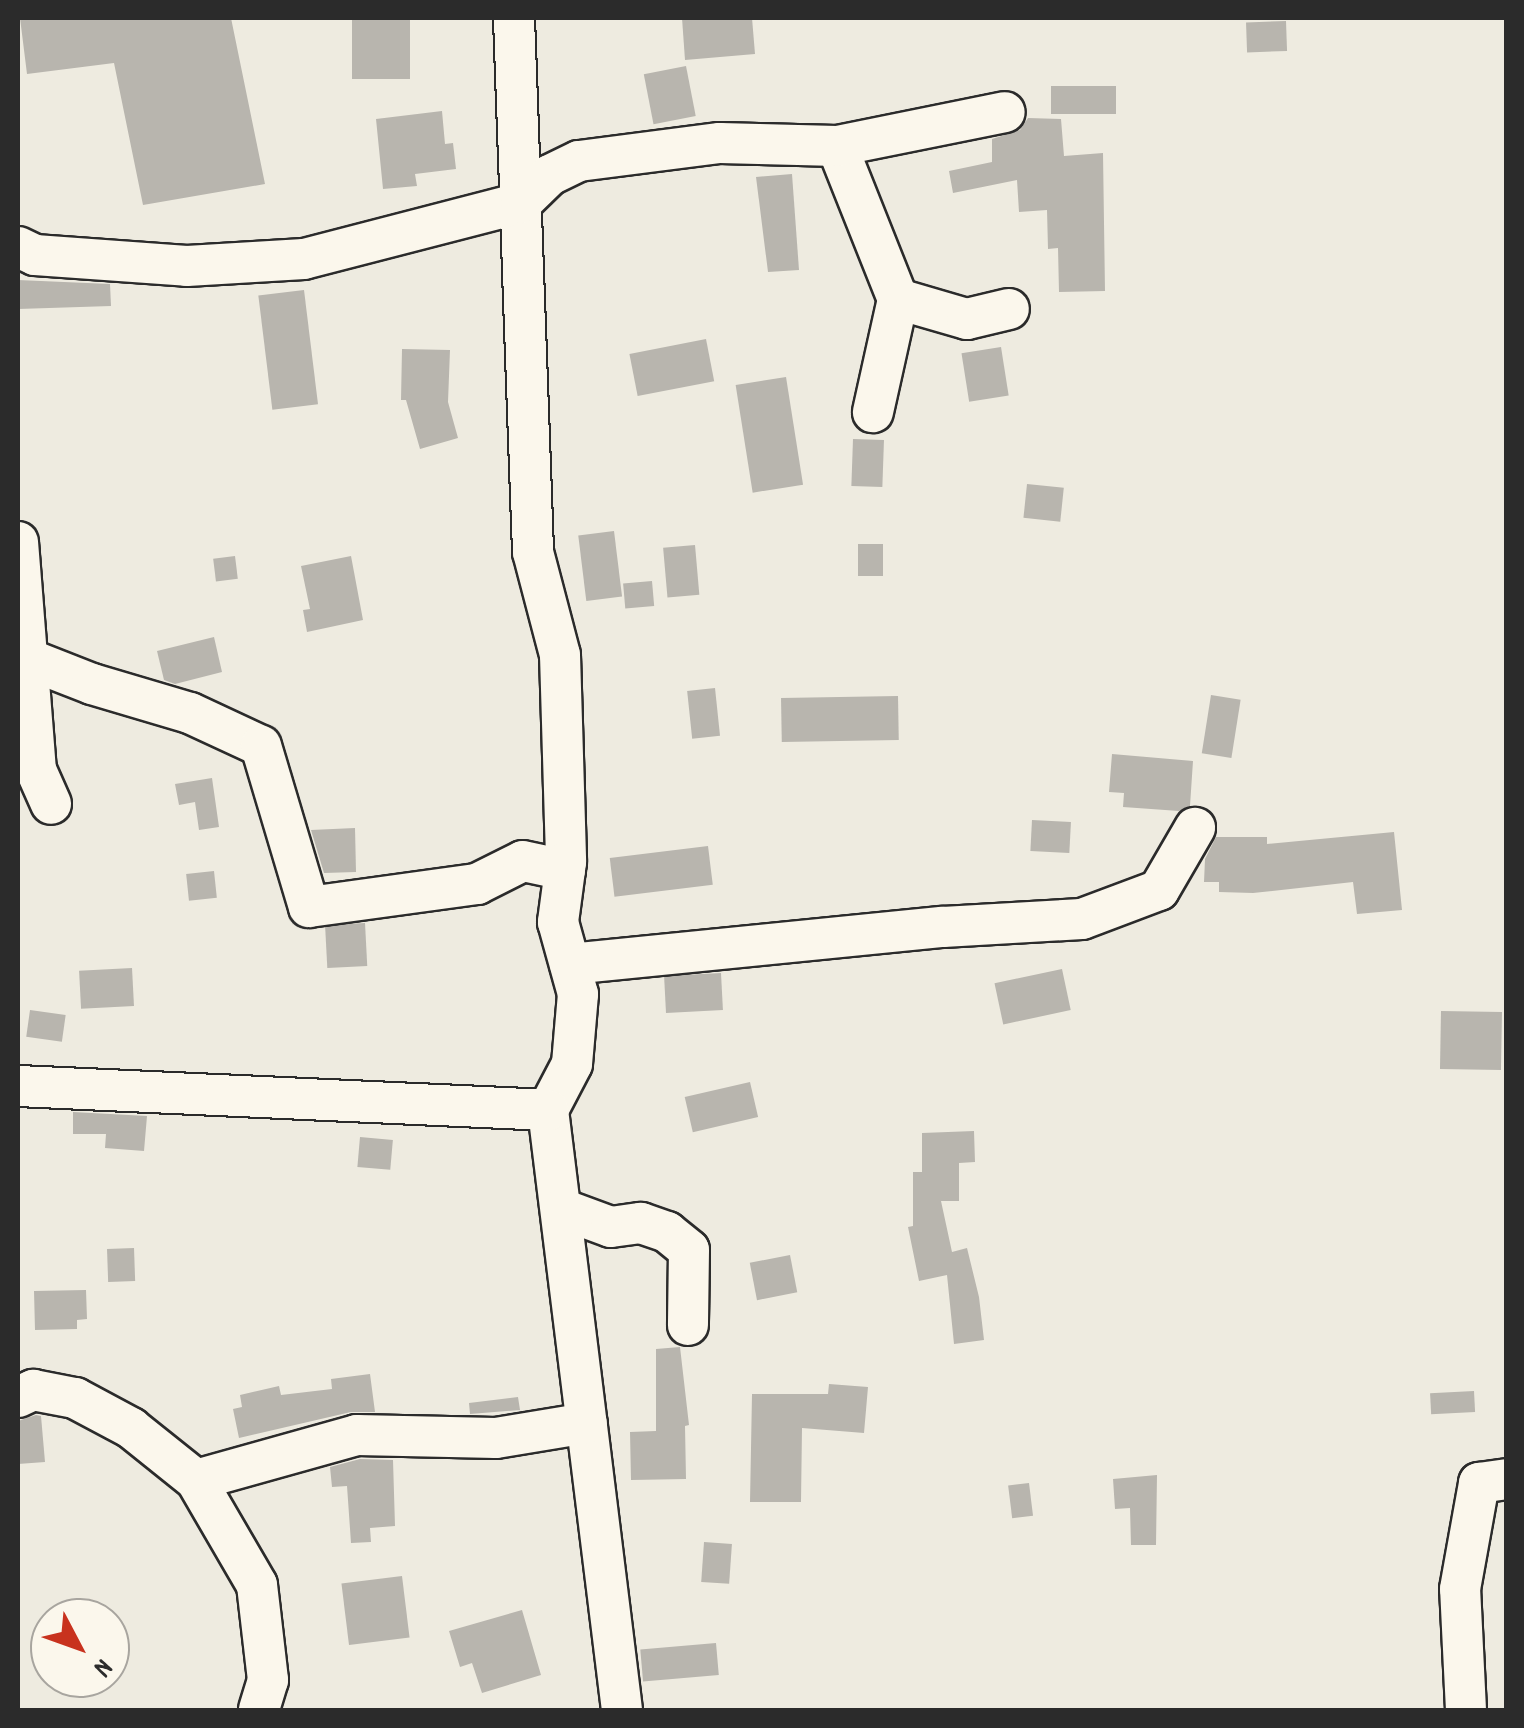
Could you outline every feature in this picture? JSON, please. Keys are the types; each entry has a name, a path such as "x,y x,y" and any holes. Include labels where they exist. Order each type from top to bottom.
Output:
{"street":[{"path":"514,18 533,552 560,656 565,870 558,922 578,994 572,1064 548,1110 622,1710"},
{"path":"18,247 36,255 187,266 304,258 521,204 550,175 579,160 720,144 837,146 1005,112"},
{"path":"837,146 898,299 873,412"},
{"path":"898,299 967,319 1009,310"},
{"path":"18,542 36,770 51,804"},
{"path":"28,659 92,684 190,713 260,746 308,906 478,884 523,861 565,870"},
{"path":"570,964 943,927 1082,919 1159,890 1195,828"},
{"path":"18,1086 548,1110"},
{"path":"562,1208 612,1227 641,1224 667,1232 689,1250 688,1325"},
{"path":"18,1397 33,1390 75,1398 131,1428 196,1480 257,1585 268,1680 260,1710"},
{"path":"196,1480 356,1435 496,1438 587,1423"},
{"path":"1466,1710 1460,1589 1479,1483 1506,1480"}],"building":[{"path":"20,18 231,18 265,184 143,205 114,63 27,74"},
{"path":"352,18 410,18 410,79 352,79"},
{"path":"682,18 752,18 755,54 685,60"},
{"path":"1286,21 1287,51 1247,52 1246,22"},
{"path":"686,66 696,116 654,124 644,74"},
{"path":"1051,86 1116,86 1116,114 1051,114"},
{"path":"442,111 445,144 453,143 456,169 415,174 417,186 383,189 376,119"},
{"path":"1028,118 1061,119 1064,156 1103,153 1105,291 1059,292 1058,248 1048,249 1047,210 1019,212 1017,180 953,193 949,171 992,162 992,139 1020,130"},
{"path":"792,174 799,270 768,272 756,177"},
{"path":"18,280 110,284 111,306 18,309"},
{"path":"304,290 318,404 272,410 258,296"},
{"path":"706,339 714,381 638,396 629,354"},
{"path":"1001,347 1009,395 969,402 961,353"},
{"path":"402,349 450,350 448,402 458,438 420,449 406,400 401,400"},
{"path":"786,377 803,485 753,493 736,385"},
{"path":"853,439 884,440 882,487 851,486"},
{"path":"1027,484 1064,488 1060,522 1023,518"},
{"path":"614,531 622,597 586,601 578,535"},
{"path":"858,544 883,544 883,576 858,576"},
{"path":"695,545 699,595 667,598 663,548"},
{"path":"235,556 238,579 216,582 213,559"},
{"path":"351,556 363,620 307,632 303,610 310,609 301,566"},
{"path":"652,581 654,606 625,608 623,584"},
{"path":"214,637 222,672 175,684 164,680 157,651"},
{"path":"715,688 720,736 692,739 687,691"},
{"path":"1211,695 1241,700 1231,758 1202,753"},
{"path":"898,696 899,740 782,742 781,698"},
{"path":"1112,754 1193,761 1190,806 1179,811 1123,807 1124,793 1109,792"},
{"path":"212,778 219,827 199,830 195,802 179,805 175,784"},
{"path":"1032,820 1071,822 1069,853 1030,851"},
{"path":"355,828 356,872 324,873 311,830"},
{"path":"1394,832 1402,910 1357,914 1353,882 1253,893 1219,892 1219,882 1204,882 1205,859 1216,837 1267,837 1267,844"},
{"path":"708,846 713,885 614,897 610,858"},
{"path":"214,871 217,898 189,901 186,874"},
{"path":"365,923 367,966 327,968 325,925"},
{"path":"132,968 134,1006 81,1009 79,971"},
{"path":"1062,969 1071,1010 1003,1024 995,983"},
{"path":"721,973 723,1010 666,1013 664,976"},
{"path":"30,1010 66,1015 62,1042 26,1037"},
{"path":"1441,1011 1502,1012 1501,1070 1440,1069"},
{"path":"750,1082 758,1117 693,1132 685,1097"},
{"path":"73,1112 147,1116 144,1151 105,1148 106,1134 73,1134"},
{"path":"974,1131 975,1162 959,1163 959,1201 941,1201 952,1252 967,1248 984,1340 954,1344 947,1275 919,1281 908,1227 913,1226 913,1172 922,1172 922,1133"},
{"path":"360,1137 393,1140 390,1170 357,1167"},
{"path":"134,1248 135,1281 108,1282 107,1249"},
{"path":"790,1255 797,1292 757,1300 750,1263"},
{"path":"86,1290 87,1319 77,1320 77,1329 35,1330 34,1291"},
{"path":"680,1347 689,1425 685,1426 686,1479 631,1480 630,1432 656,1431 656,1349"},
{"path":"370,1374 375,1412 351,1412 239,1438 233,1409 242,1407 240,1395 279,1386 281,1395 332,1389 331,1379"},
{"path":"829,1384 868,1387 864,1433 802,1428 801,1502 750,1502 752,1394 828,1394"},
{"path":"1474,1391 1475,1412 1431,1414 1430,1393"},
{"path":"518,1397 520,1410 470,1414 469,1403"},
{"path":"41,1416 45,1462 18,1464 18,1421"},
{"path":"360,1459 393,1460 395,1526 370,1528 371,1542 351,1543 347,1486 332,1487 330,1467"},
{"path":"1157,1475 1156,1545 1131,1545 1130,1508 1115,1509 1113,1479"},
{"path":"1029,1483 1033,1516 1012,1518 1008,1486"},
{"path":"704,1542 732,1544 729,1584 701,1582"},
{"path":"402,1576 410,1638 349,1645 341,1583"},
{"path":"522,1610 541,1675 482,1693 472,1663 460,1667 449,1631"},
{"path":"716,1643 719,1675 643,1682 640,1650"}]}
